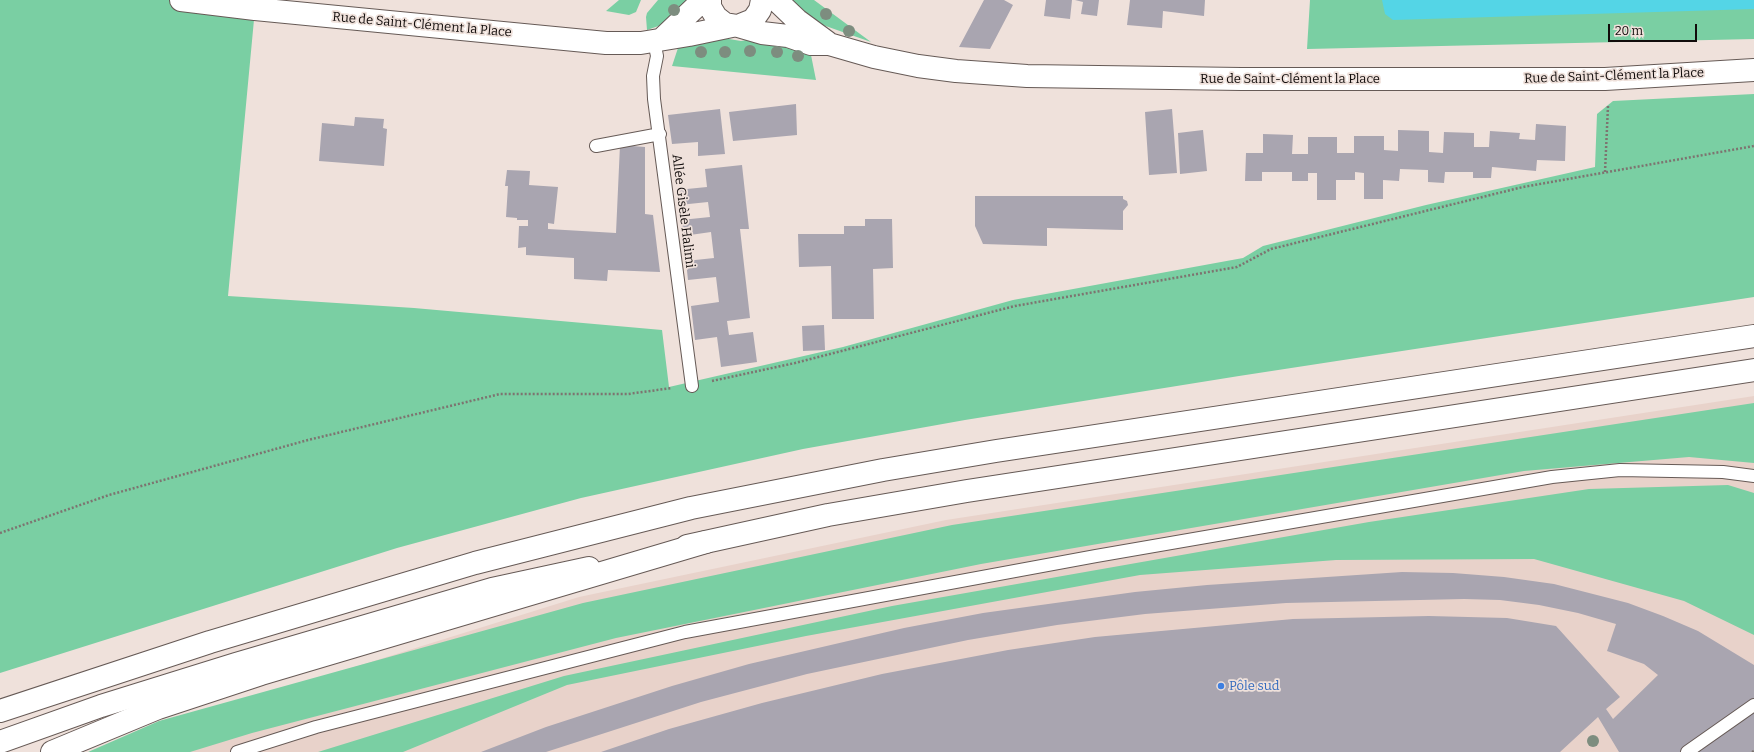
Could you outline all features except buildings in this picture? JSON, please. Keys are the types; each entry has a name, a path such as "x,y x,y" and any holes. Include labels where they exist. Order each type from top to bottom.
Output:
{"main road":[{"name":"Rue de Saint-Clément la Place","path":"181,0 255,9 606,43 641,43 689,36 735,26 753,20 760,10 762,0"},
{"path":"658,40 703,0"},
{"name":"Rue de Saint-Clément la Place","path":"710,0 710,7 716,17 725,24 762,33 788,36 811,44 830,44 874,57 918,66 1027,76 1241,79 1591,79 1754,70"},
{"name":"Rue de Saint-Clément la Place","path":"776,0 797,20 830,44"},
{"path":"0,711 217,640 475,563 691,508 883,470 996,451 1754,336"},
{"path":"0,742 101,706 229,666 492,589 828,515 967,491 1754,370"},
{"path":"52,752 158,708 261,674 706,542"}],"lane":[{"name":"Allée Gisèle Halimi","path":"658,40 657,56 653,76 654,99 660,134 692,386"},
{"path":"596,146 660,134"},
{"path":"237,752 316,728 685,632 1096,556 1552,477 1620,470 1723,472 1754,476"},
{"path":"1687,752 1754,705"}],"path":[{"path":"1605,172 1608,104"},
{"path":"0,533 132,489 308,440 500,394 628,394 692,386 795,363 1015,306 1237,267 1271,249 1523,187 1754,146"}],"shaded area":[{"path":"1754,396 1754,752 105,752 159,728 579,597 946,520"}],"green space":[{"path":"0,0 181,0 255,9 228,296 414,308 662,330 669,387 843,347 1013,300 1243,258 1263,246 1426,205 1595,167 1597,114 1613,101 1754,94 1754,297 1239,376 965,420 803,449 581,498 397,548 0,673"},
{"path":"619,0 641,0 636,12 629,15 606,11"},
{"path":"658,0 690,0 667,23 647,30 647,13"},
{"path":"787,0 814,0 871,42 820,24"},
{"path":"1310,0 1754,0 1754,39 1307,49"},
{"path":"717,37 741,41 753,39 807,49 811,55 816,80 672,66 678,48"},
{"path":"1754,403 1754,463 1689,457 1524,471 981,564 616,638 252,733 190,752 88,752 159,721 583,603 952,525"},
{"path":"1728,485 1754,493 1754,635 1684,601 1534,559 1336,560 1140,575 806,636 567,685 403,752 318,752 564,676 892,606 1369,522 1589,489"}],"water":[{"path":"1382,0 1754,0 1754,9 1393,20 1385,14"}],"place":[{"name":"Pôle sud","path":"1221,686"}]}
